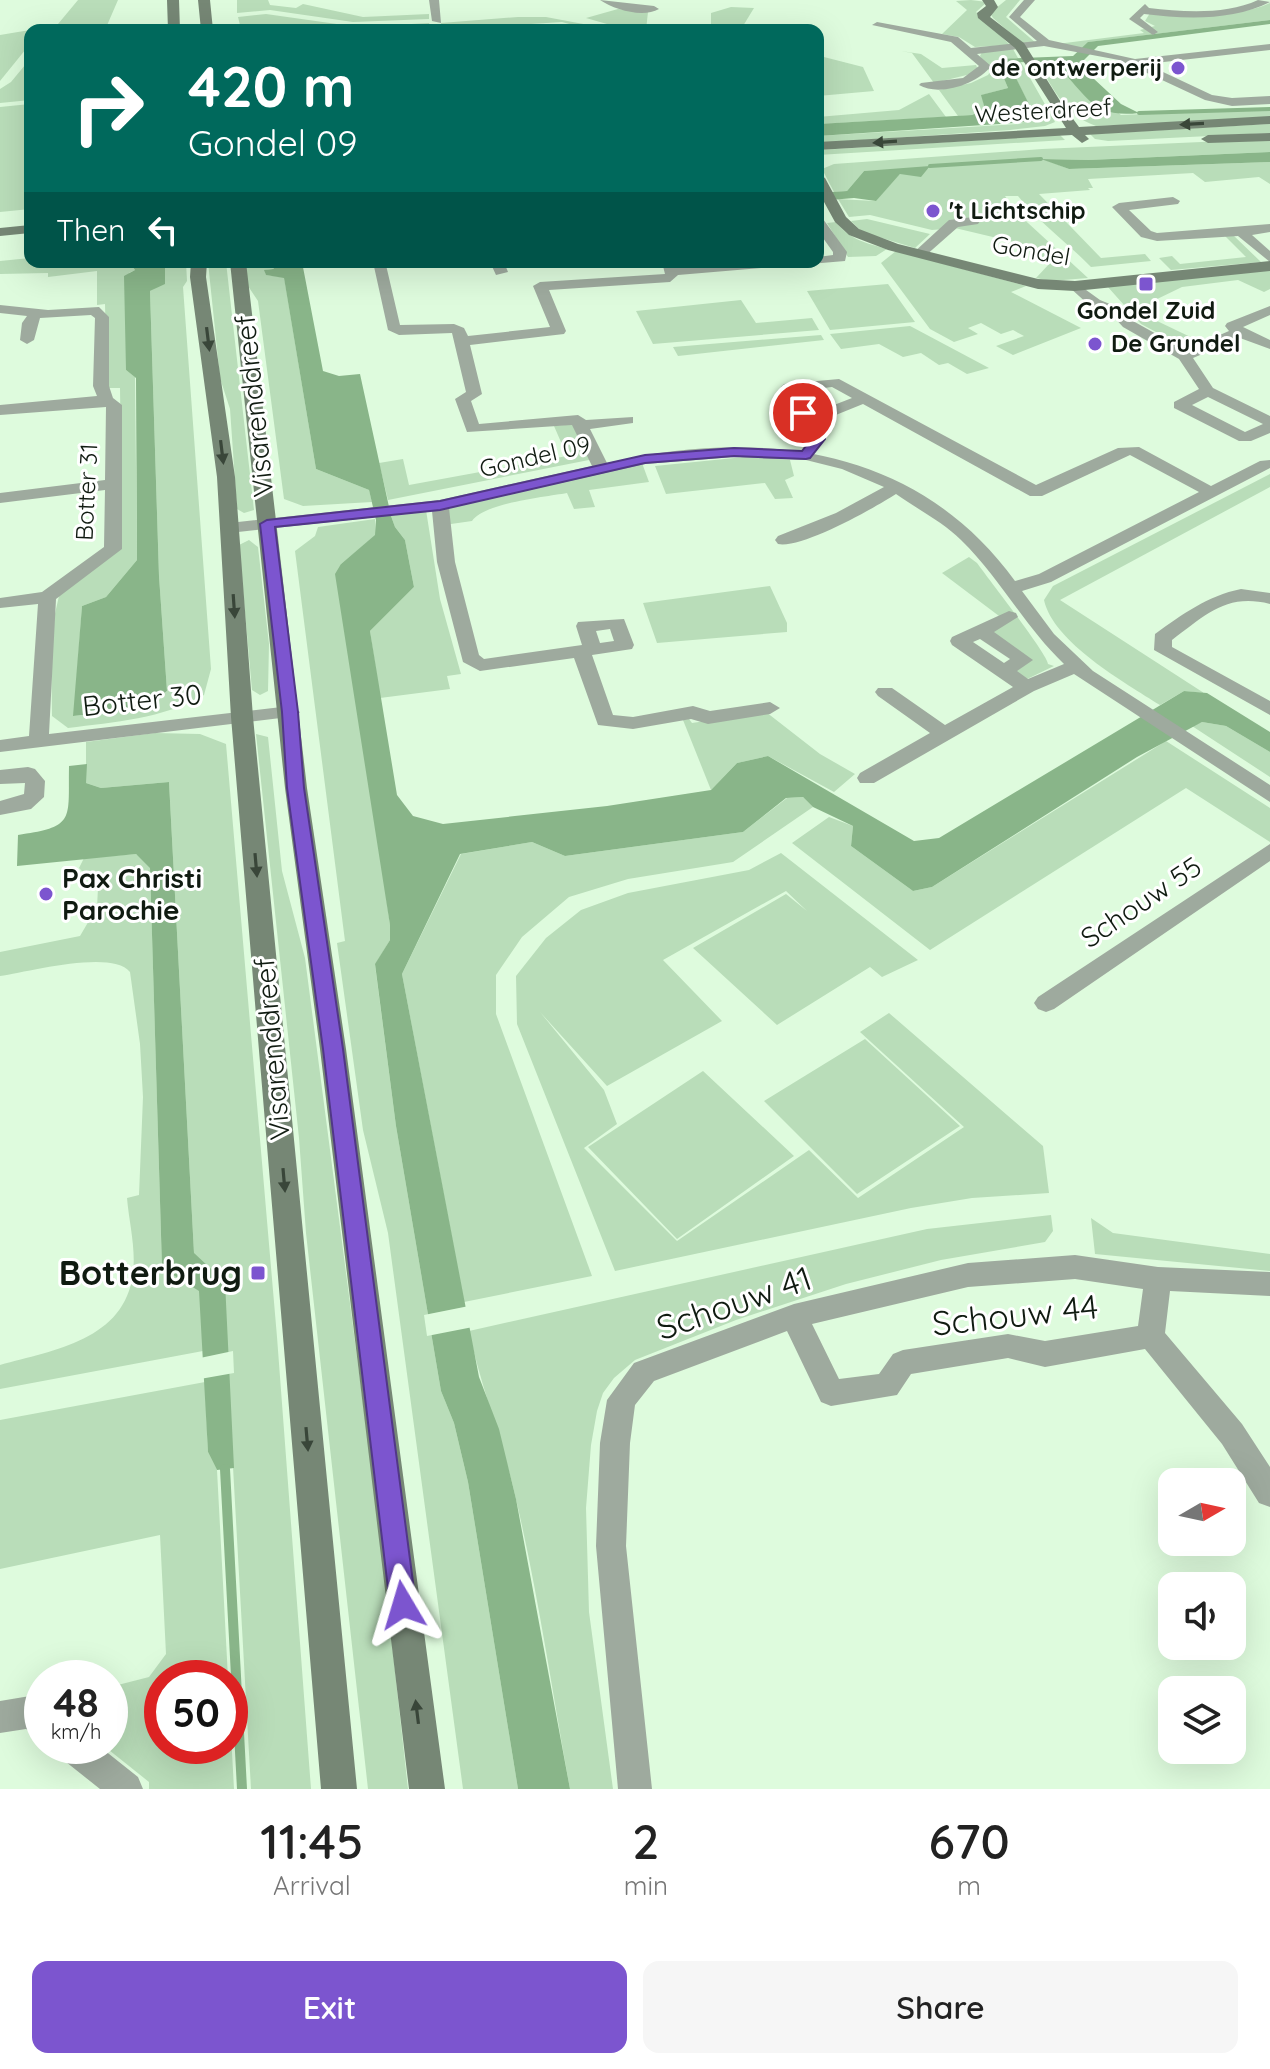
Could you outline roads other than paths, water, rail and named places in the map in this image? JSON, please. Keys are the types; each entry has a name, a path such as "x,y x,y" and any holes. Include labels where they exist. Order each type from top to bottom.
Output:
{"main road":[{"path":"173,0 174,24"},
{"path":"204,0 206,24"},
{"path":"988,0 992,7 983,13 984,18 1026,55 1056,106 1087,144"},
{"name":"Westerdreef","path":"824,146 1270,120"},
{"path":"1194,140 1270,137"},
{"name":"Westerdreef","path":"841,160 1178,141"},
{"name":"Gondel","path":"825,190 840,219 854,232 872,240 1038,284 1075,286 1270,266"},
{"path":"0,232 24,230"},
{"name":"Visarenddreef","path":"199,268 226,477 242,717 339,1789"},
{"name":"Visarenddreef","path":"239,268 296,788 333,1049 427,1789"}],"street":[{"path":"434,0 437,21"},
{"path":"605,0 631,9 654,10"},
{"path":"1030,0 1014,17 1046,43 1134,62 1209,98 1232,102 1270,100"},
{"path":"1150,0 1134,19 1153,32"},
{"path":"1143,11 1218,11 1251,7 1266,0"},
{"path":"877,25 954,39 985,66 982,72 971,78 925,85"},
{"path":"970,51 1026,55 1046,43"},
{"path":"1134,62 1270,47"},
{"path":"1173,201 1119,207 1146,234 1157,237 1270,228"},
{"path":"824,221 840,219"},
{"path":"919,254 954,223 973,221"},
{"path":"824,230 840,252 840,258 824,260"},
{"path":"1241,232 1270,258"},
{"path":"380,268 393,327 399,331 454,328 459,331 474,394 463,399 473,429 578,420 601,467"},
{"path":"462,341 559,331 540,286 670,278 671,268"},
{"path":"1075,286 1095,303 1117,312 1128,324 1184,356 1208,391 1270,425"},
{"path":"0,309 36,313 29,323 27,340"},
{"name":"Botter 31","path":"36,313 94,310 102,317 101,386 106,400 114,405 113,549 47,597"},
{"path":"1270,310 1232,326 1270,345"},
{"path":"1184,356 1242,333"},
{"path":"865,398 816,418 803,413 789,387 834,382 865,398 967,453 1036,492 1133,450 1211,492"},
{"path":"1208,391 1180,405 1245,438 1270,425"},
{"path":"0,410 106,400"},
{"path":"806,455 818,439 816,418"},
{"path":"580,425 627,420"},
{"name":"Gondel 09","path":"229,528 440,505 645,459 734,452 806,455 848,465 896,486 966,535 1012,588 1047,638 1076,666 1270,795"},
{"path":"1012,588 1045,578 1266,464"},
{"path":"0,498 114,484"},
{"path":"784,540 874,501 896,486"},
{"path":"440,505 446,562 470,658 480,665 587,650 605,721 633,723 693,712 708,718 770,708"},
{"path":"1270,599 1250,593 1215,601 1162,638 1163,650 1270,709"},
{"path":"0,603 47,597 39,740"},
{"path":"1009,617 959,641 1027,687"},
{"path":"867,778 1027,687 1076,666"},
{"path":"885,692 943,733"},
{"name":"Botter 30","path":"0,746 290,712"},
{"path":"0,777 28,774 35,781 34,797 24,804 0,808"},
{"name":"Schouw 55","path":"1046,1003 1270,851"},
{"name":"Schouw 41","path":"635,1789 611,1546 615,1443 621,1400 644,1372 794,1316 968,1275 1075,1267 1158,1279 1270,1284"},
{"path":"1158,1279 1151,1336 1232,1434 1270,1493"},
{"name":"Schouw 44","path":"794,1316 831,1393 887,1386 903,1363 1008,1346 1045,1354 1151,1336"},
{"path":"95,1764 126,1789"}],"waterway":[{"path":"1139,113 1270,109"},
{"path":"930,166 1041,159"},
{"path":"225,1469 242,1789"}],"place":[{"name":"de ontwerperij","path":"1178,68"},
{"name":"'t Lichtschip","path":"933,211"},
{"name":"Gondel Zuid","path":"1146,284"},
{"name":"De Grundel","path":"1095,344"},
{"name":"Pax Christi Parochie","path":"46,894"},
{"name":"Botterbrug","path":"258,1273"}]}
